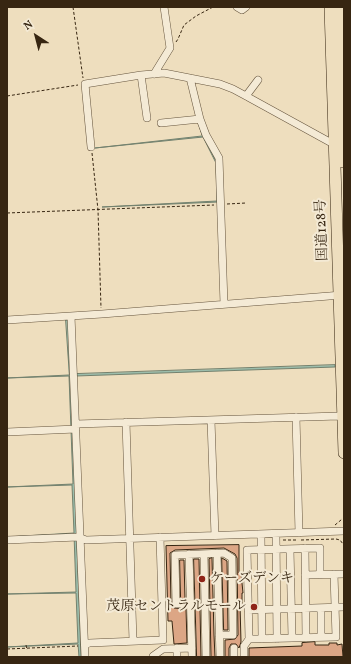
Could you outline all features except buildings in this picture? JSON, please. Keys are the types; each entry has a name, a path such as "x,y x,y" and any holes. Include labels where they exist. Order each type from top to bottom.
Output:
{"highway":[{"name":"国道128号","path":"330,7 344,189"},
{"name":"国道128号","path":"339,7 344,453"}],"street":[{"path":"154,74 170,48 164,7"},
{"path":"238,7 242,10 246,7"},
{"path":"91,147 84,84 164,73 226,87 246,96 341,148"},
{"path":"141,75 147,118"},
{"path":"190,78 200,120 206,135 219,158 224,304"},
{"path":"246,96 258,80"},
{"path":"161,124 200,120"},
{"path":"7,320 342,295"},
{"path":"71,316 85,657"},
{"path":"296,417 299,533"},
{"path":"7,432 126,422 343,417"},
{"path":"212,420 216,536"},
{"path":"126,422 133,641"},
{"path":"7,540 78,537 86,540 344,531"},
{"path":"261,534 262,639"},
{"path":"276,534 277,639"},
{"path":"85,645 89,643 163,640 160,538"},
{"path":"305,548 306,638"},
{"path":"244,657 244,646 249,639 247,550 320,548 320,575"},
{"path":"290,549 292,638"},
{"path":"217,553 220,657"},
{"path":"191,604 176,604 175,555 224,553 232,558 233,635 219,635"},
{"path":"190,554 192,657"},
{"path":"204,554 206,657"},
{"path":"249,639 336,637 334,574"},
{"path":"305,575 344,574"},
{"path":"248,610 344,607"},
{"path":"321,608 322,637"},
{"path":"177,648 177,657"},
{"path":"153,657 163,649 192,648"},
{"path":"234,648 234,657"}],"path":[{"path":"7,96 84,84 72,7"},
{"path":"170,48 178,39 184,25 196,16 213,7"},
{"path":"91,147 98,210 102,314"},
{"path":"7,213 220,205 246,202"},
{"path":"334,525 342,518"},
{"path":"282,540 336,539 340,540 342,544"},
{"path":"26,645 26,650"},
{"path":"7,649 85,645"}],"shaded area":[{"path":"198,122 202,134 217,163 218,202 102,207 217,201 216,163 203,137 95,148 202,136"},
{"path":"66,320 69,320 81,657 79,657 78,644 7,647 78,643 76,593 7,594 76,592 74,534 7,537 74,533 72,485 7,487 73,484 69,376 7,378 69,375"},
{"path":"335,365 335,367 76,376 76,374"}],"place":[{"name":"ケーズデンキ","path":"202,579"},
{"name":"茂原セントラルモール","path":"254,607"}]}
